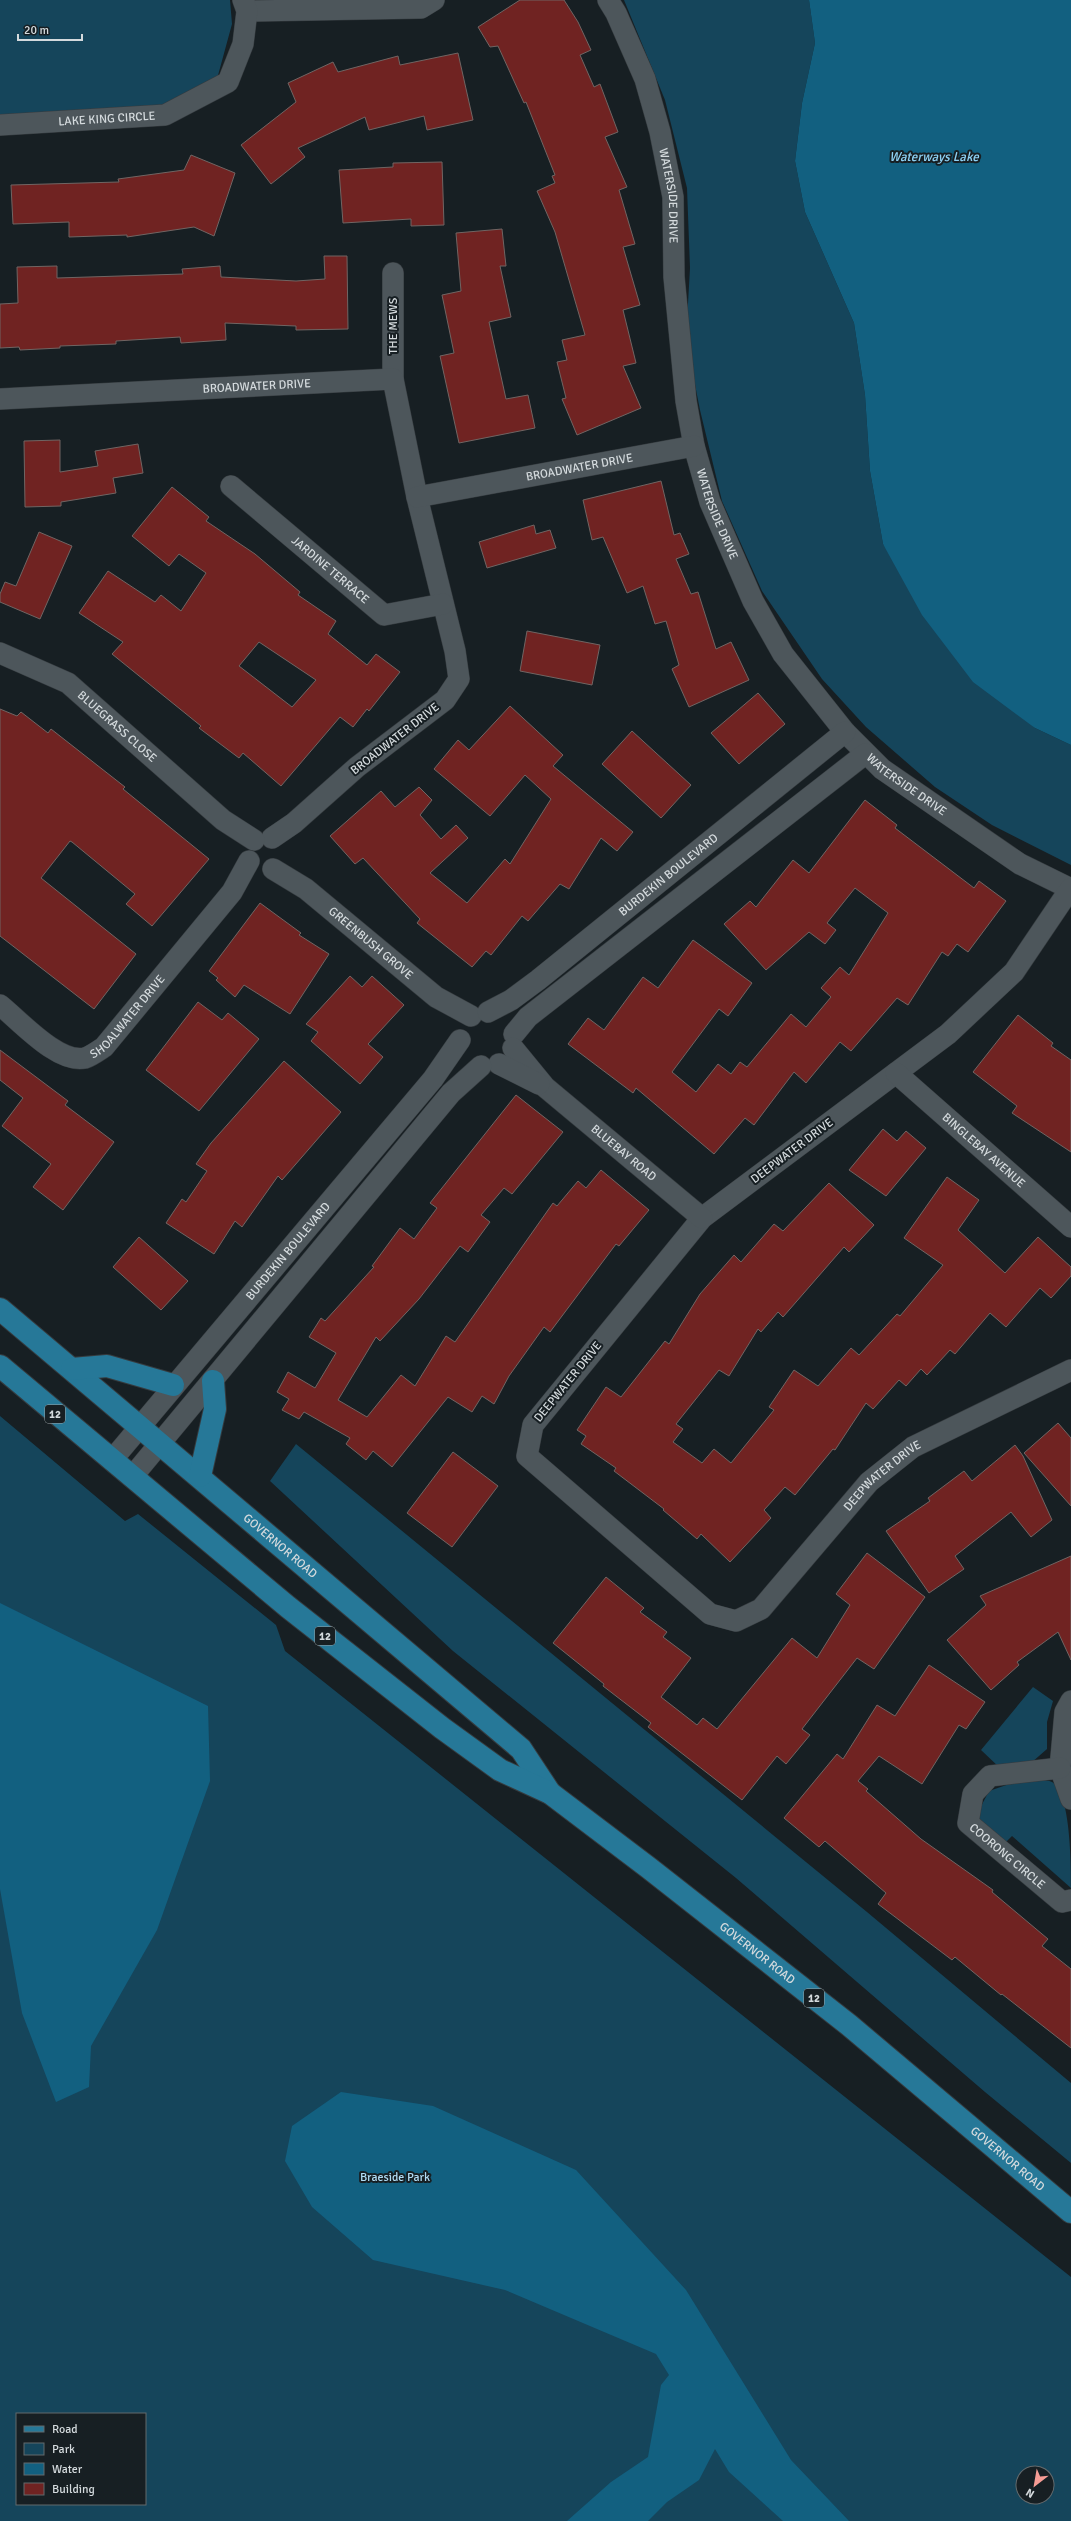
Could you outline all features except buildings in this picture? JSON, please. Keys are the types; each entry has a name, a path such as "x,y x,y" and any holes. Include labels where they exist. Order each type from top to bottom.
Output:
{"main road":[{"name":"GOVERNOR ROAD","path":"0,1309 160,1442 522,1749 550,1793"},
{"name":"GOVERNOR ROAD","path":"0,1366 288,1607 442,1728 500,1770 550,1793 764,1956 1071,2212"},
{"path":"72,1369 106,1366 173,1385"},
{"path":"200,1476 215,1409 213,1381"}],"street":[{"name":"LAKE KING CIRCLE","path":"0,125 165,115 228,82 243,44 245,6 421,8 434,0"},
{"name":"WATERSIDE DRIVE","path":"608,0 616,13 644,79 660,132 674,197 674,277 686,400 694,446 710,502 753,601 783,654 845,732 865,754 882,769 1020,864 1071,889"},
{"name":"THE MEWS","path":"393,273 393,379"},
{"name":"BROADWATER DRIVE","path":"0,399 393,379 417,497 443,604 459,679 445,700 357,767 294,823 265,854"},
{"name":"BROADWATER DRIVE","path":"417,497 694,446"},
{"name":"JARDINE TERRACE","path":"231,486 384,615 443,604"},
{"name":"BLUEGRASS CLOSE","path":"0,653 68,683 223,820 265,854"},
{"name":"BURDEKIN BOULEVARD","path":"112,1460 173,1385 433,1079 470,1025 511,1000 538,980 845,732"},
{"path":"514,1041 505,1018 470,1025 466,1057 490,1065 510,1054 514,1041 528,1017 865,754"},
{"name":"GREENBUSH GROVE","path":"265,854 470,1025"},
{"name":"SHOALWATER DRIVE","path":"0,1005 53,1049 67,1058 85,1058 104,1047 265,854"},
{"name":"DEEPWATER DRIVE","path":"1071,889 1014,972 948,1034 702,1218 533,1425 527,1456 710,1614 736,1622 761,1609 869,1482 913,1447 1071,1370"},
{"name":"BLUEBAY ROAD","path":"514,1041 545,1087 702,1218"},
{"name":"BURDEKIN BOULEVARD","path":"132,1476 213,1381 451,1093 490,1065"},
{"name":"BLUEBAY ROAD","path":"490,1065 545,1087"},
{"name":"BINGLEBAY AVENUE","path":"896,1073 1071,1228"},
{"path":"1071,1701 1065,1712 1060,1768 1071,1798"},
{"name":"COORONG CIRCLE","path":"1060,1768 990,1776 973,1794 968,1823 1062,1902 1071,1900"}],"green space":[{"path":"0,0 230,0 232,24 217,79 158,109 0,118"},
{"path":"624,0 809,0 815,43 802,103 795,161 805,212 854,323 865,395 870,471 883,544 1035,728 1071,745 1071,865 992,825 935,787 866,727 822,679 762,591 722,501 700,410 686,339 690,268 687,188 665,100"},
{"name":"Braeside Park","path":"0,1416 125,1521 138,1514 276,1625 285,1651 1071,2277 1071,2521 0,2521"},
{"path":"296,1444 867,1912 1071,2083 1071,2163 985,2092 736,1878 453,1651 270,1481"},
{"path":"1033,1687 1053,1701 1047,1722 1047,1749 1031,1763 1000,1768 981,1750"},
{"path":"1018,1781 1049,1781 1052,1782 1058,1789 1063,1800 1069,1830 1071,1888 1012,1836 1004,1844 981,1825 978,1812 989,1791"}],"water":[{"name":"Waterways Lake","path":"809,0 1071,0 1071,745 1035,728 973,682 922,615 883,544 870,471 865,395 854,323 805,212 795,161 802,103 815,43"},
{"path":"0,1603 208,1706 210,1781 157,1930 91,2046 89,2087 56,2102 22,2013 0,1889"},
{"path":"341,2092 433,2106 576,2170 686,2290 791,2460 849,2521 783,2521 729,2472 715,2449 699,2480 667,2502 648,2521 567,2521 611,2482 648,2457 661,2385 669,2375 656,2354 505,2290 373,2260 312,2207 285,2161 292,2126"}]}
